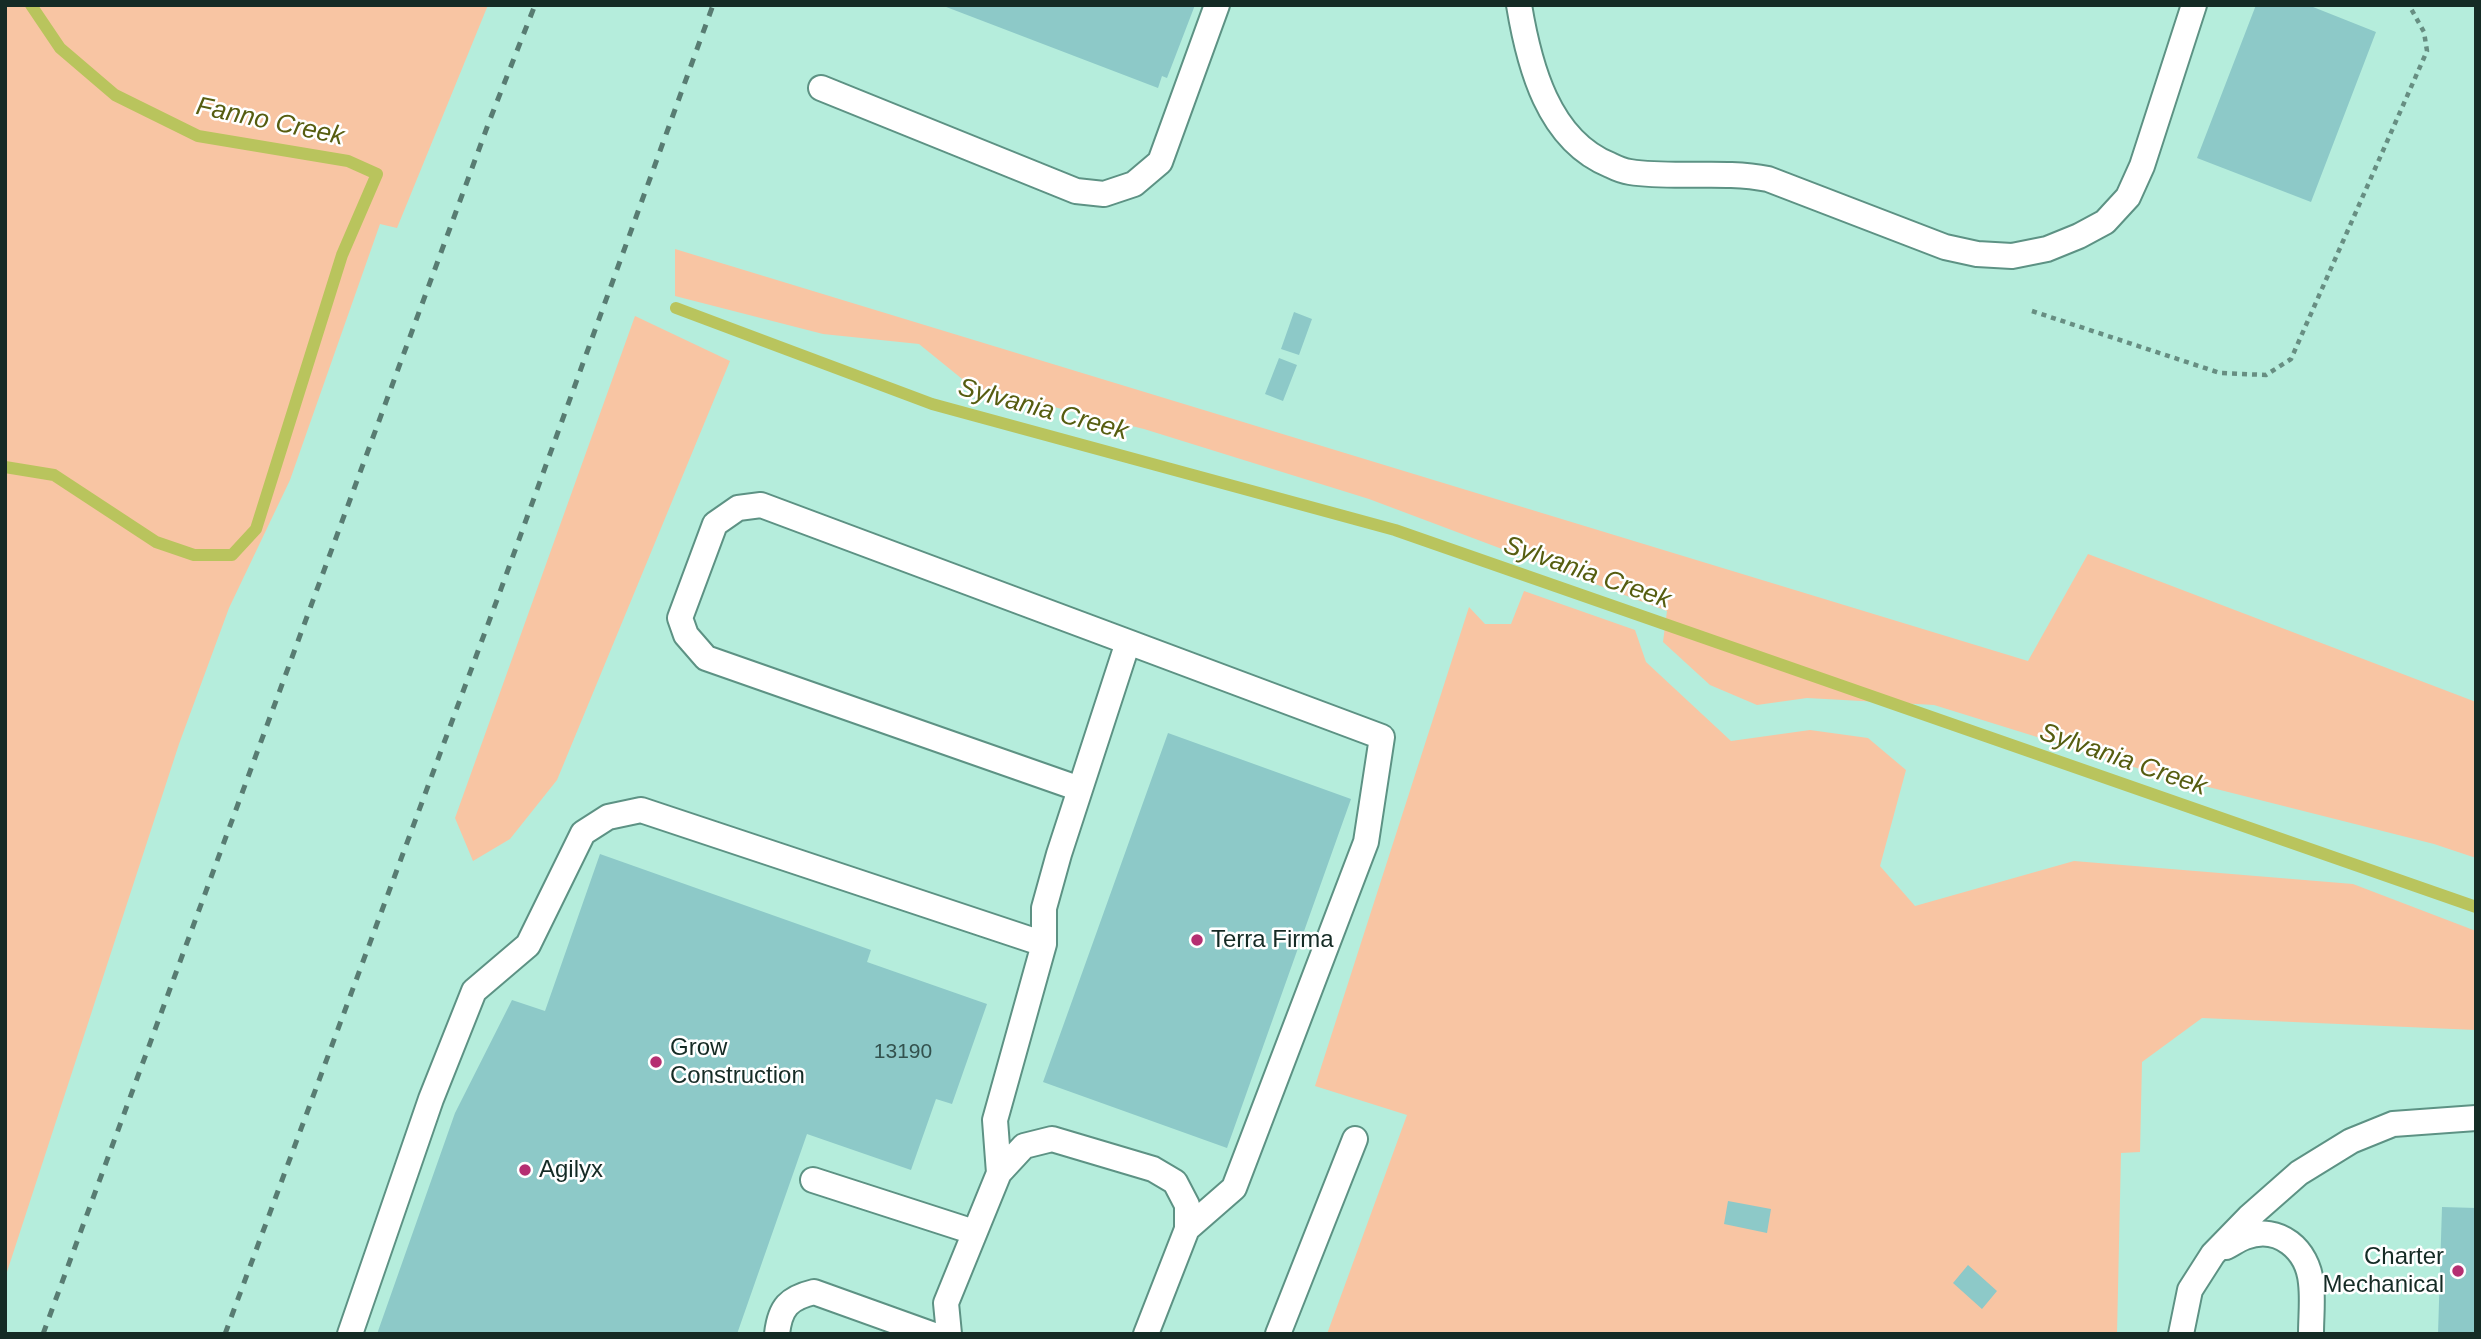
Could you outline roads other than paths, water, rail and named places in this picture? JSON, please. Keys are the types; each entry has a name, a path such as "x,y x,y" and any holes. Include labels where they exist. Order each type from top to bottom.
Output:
{"lane":[{"path":"821,88 1076,191 1104,194 1134,184 1160,162 1217,5"},
{"path":"1519,5 1532,66 1549,107 1571,139 1591,158 1627,172 1743,174 1768,179 1945,247 1977,254 2012,256 2047,249 2079,236 2105,222 2128,197 2142,166 2194,5"},
{"path":"1080,789 706,658 687,635 680,618 715,524 738,508 761,505 1382,737 1366,842 1234,1188 1187,1229"},
{"path":"999,1173 995,1120 1044,944 1044,908 1128,642"},
{"path":"350,1334 431,1099 474,990 528,945 583,833 608,817 641,810 1044,944"},
{"path":"2181,1334 2190,1290 2213,1254 2249,1217 2299,1173 2351,1141 2393,1124 2476,1118"},
{"path":"949,1334 946,1303 999,1173 1024,1146 1052,1139 1153,1169 1175,1182 1187,1205 1187,1229 1146,1334"},
{"path":"1278,1334 1355,1139"},
{"path":"813,1180 974,1233"},
{"path":"2213,1254 2246,1236 2271,1233 2286,1239 2302,1254 2311,1281 2311,1334"},
{"path":"777,1334 779,1315 796,1296 814,1292 932,1334"}],"waterway":[{"name":"Fanno Creek","path":"5,467 54,475 156,542 194,555 232,555 256,529 342,255 377,174 348,161 198,136 115,95 60,48 31,5"},
{"name":"Sylvania Creek","path":"676,308 932,404 1395,530 2476,907"}],"railway":[{"path":"43,1334 489,122 535,5"},
{"path":"225,1334 501,589 713,5"}],"place":[{"name":"Terra Firma","path":"1197,940"},
{"name":"Grow Construction","path":"656,1062"},
{"name":"Agilyx","path":"525,1170"},
{"name":"Charter Mechanical","path":"2458,1271"}]}
